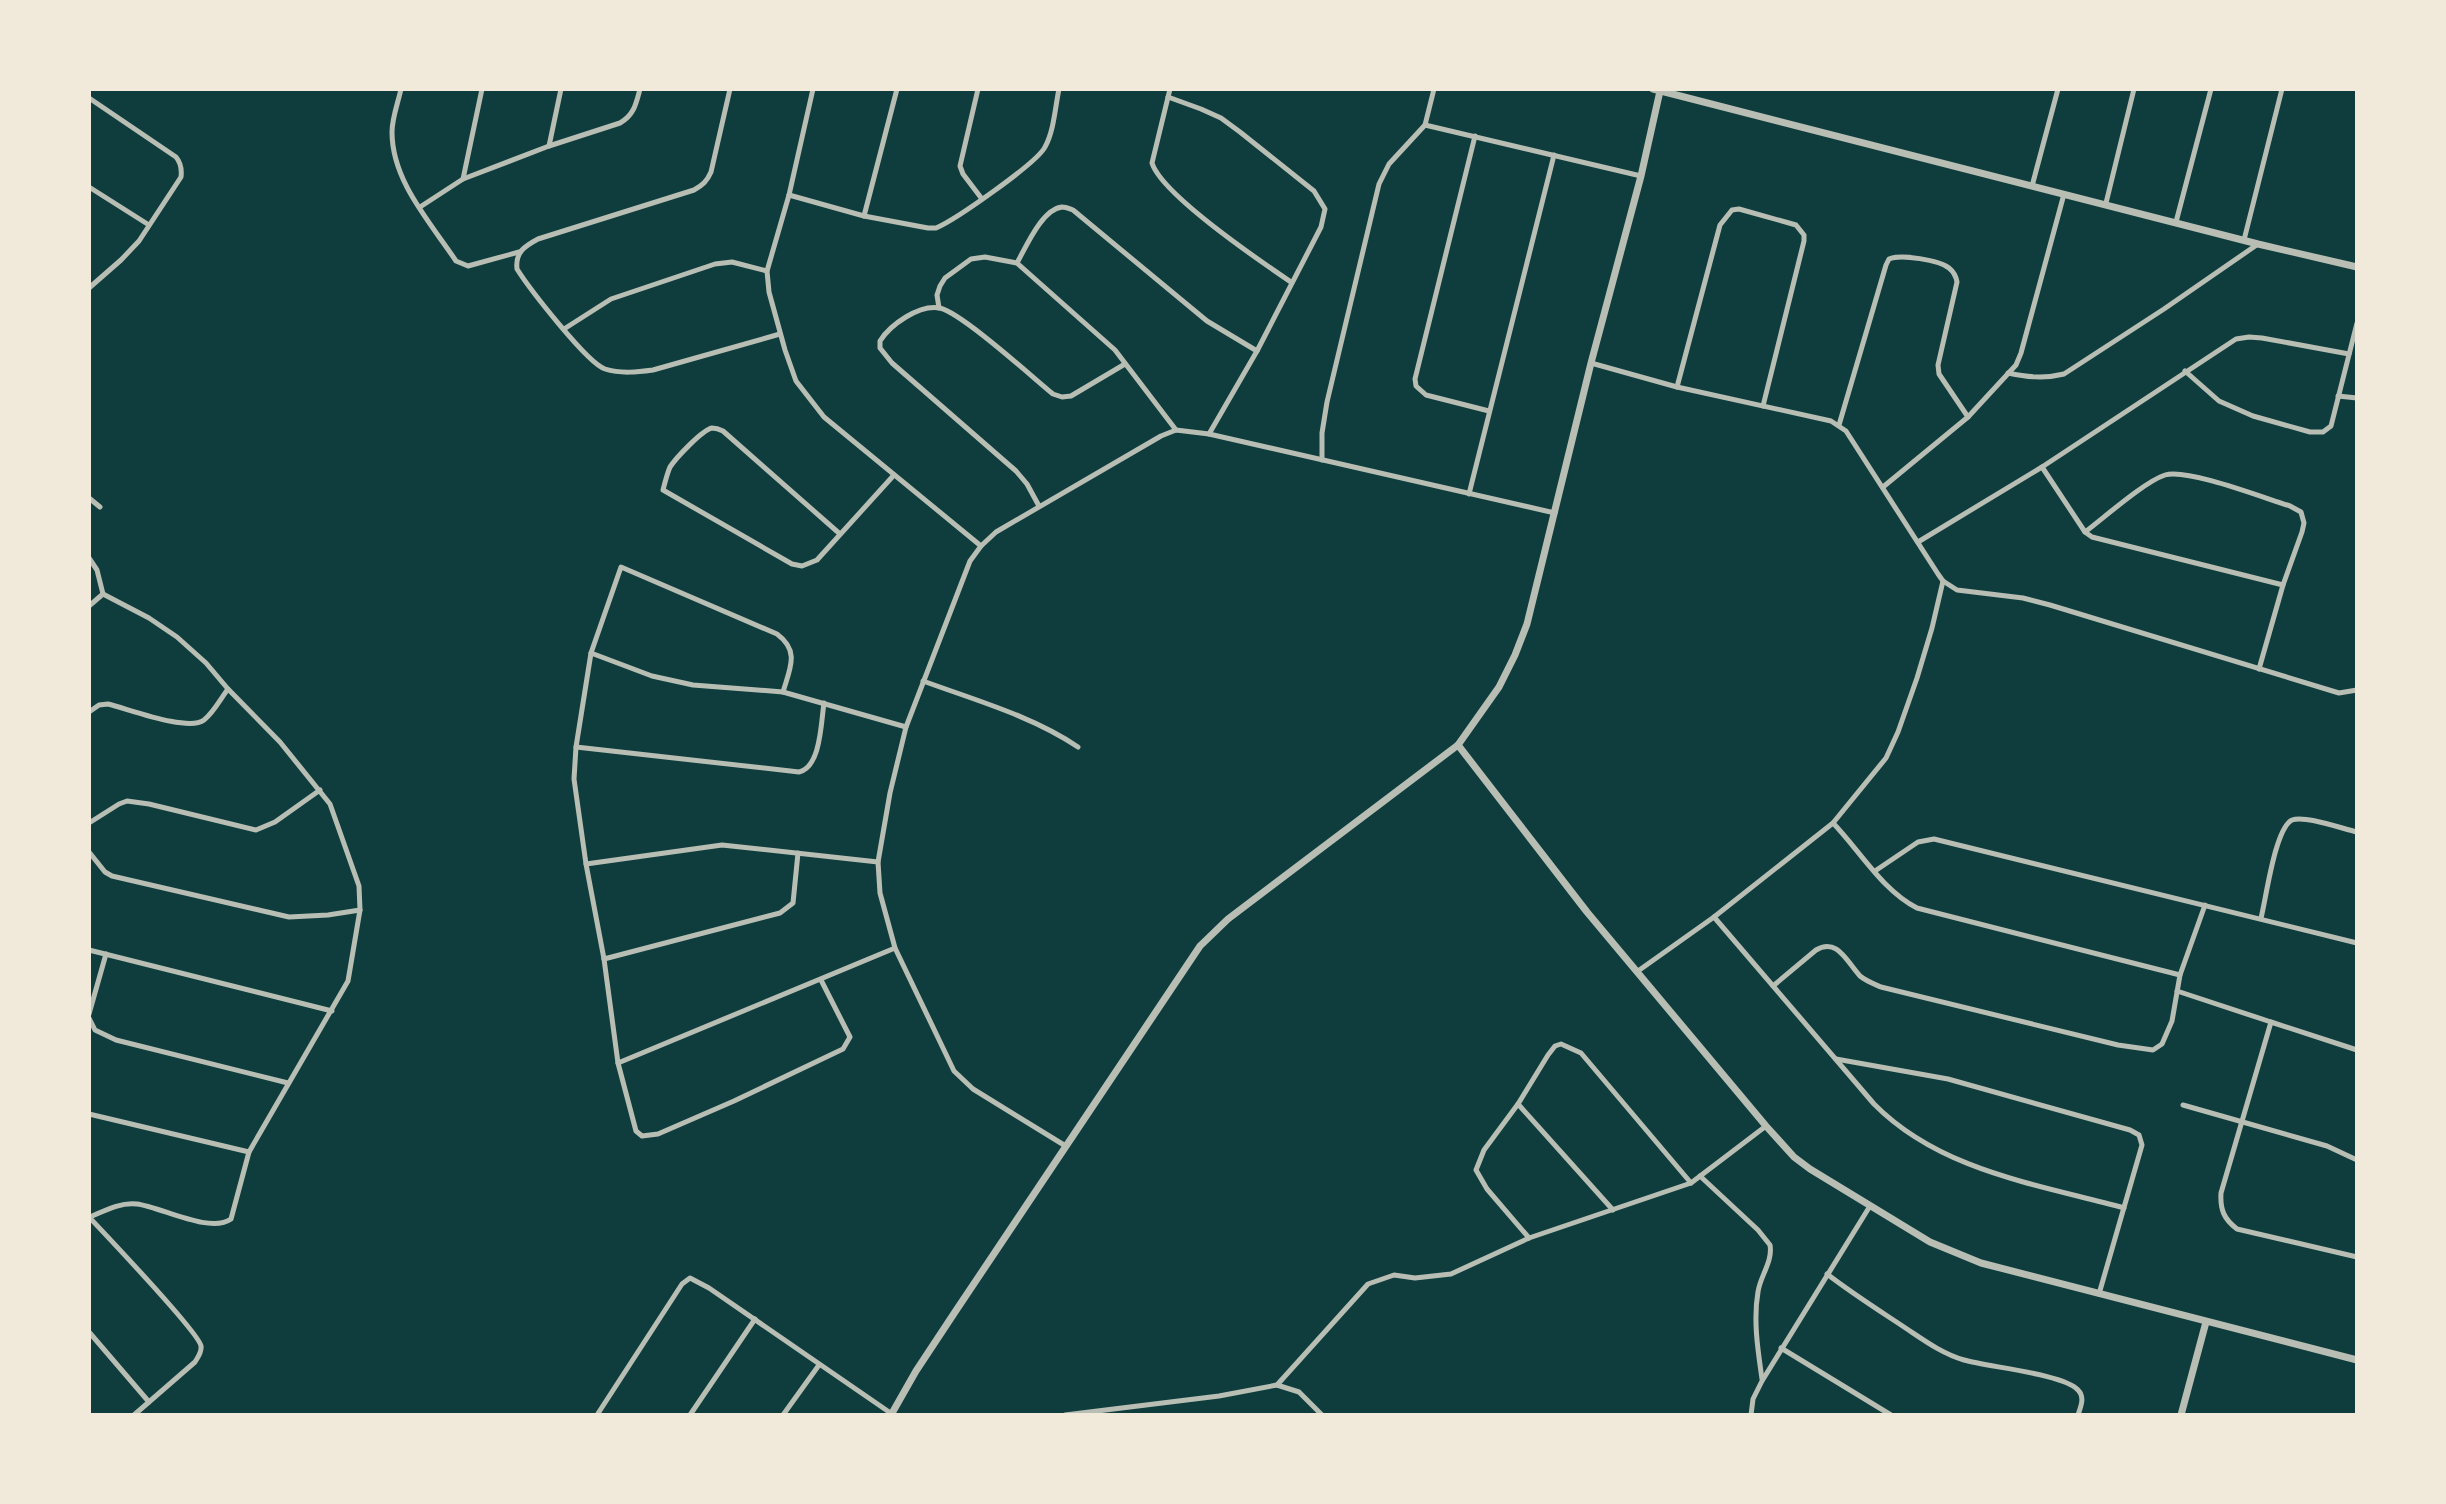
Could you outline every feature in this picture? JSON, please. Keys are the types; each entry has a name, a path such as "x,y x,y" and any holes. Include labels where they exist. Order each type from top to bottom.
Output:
{"street":[{"path":"401,89 392,129 397,169 461,265 477,265 519,252 538,239 694,191 702,186 711,172 730,89"},
{"path":"463,179 482,89"},
{"path":"550,146 561,89"},
{"path":"420,207 463,179 620,123 633,112 640,89"},
{"path":"813,89 789,195 767,271 768,292 796,381 824,417 981,546"},
{"path":"864,216 897,89"},
{"path":"978,89 960,166 982,199"},
{"path":"789,195 864,216 928,229 936,228 982,199 1042,152 1049,137 1059,89"},
{"path":"1170,89 1152,163 1160,180 1243,249 1291,282"},
{"path":"1322,460 1322,433 1327,402 1379,184 1389,164 1425,125 1434,89"},
{"path":"2032,186 2058,89"},
{"path":"2106,203 2134,89"},
{"path":"2176,222 2210,89"},
{"path":"2244,240 2282,89"},
{"path":"597,1415 687,1280 699,1282 892,1414 922,1361 1199,946 1228,919 1458,745 1499,687 1527,624 1591,363 1641,176 1657,90 1676,92 2032,186 2357,267"},
{"path":"1168,97 1221,118 1314,191 1325,209 1325,218 1257,351 1209,434"},
{"path":"89,98 179,161 181,177 127,254 89,288"},
{"path":"1425,125 1641,176"},
{"path":"1475,136 1415,379 1416,386 1426,395 1489,411"},
{"path":"1469,494 1553,155"},
{"path":"89,187 149,225"},
{"path":"1883,487 1968,417 2016,365 2064,194"},
{"path":"1017,263 1038,225 1051,212 1062,207 1073,210 1207,321 1257,351"},
{"path":"1677,387 1720,225 1732,210 1739,209 1796,225 1804,235 1763,406"},
{"path":"2008,373 2032,378 2064,374 2258,244"},
{"path":"519,252 517,269 584,355 604,369 635,373 653,370 780,334"},
{"path":"1839,425 1886,265 1889,259 1902,255 1947,266 1956,275 1957,282 1938,365 1939,374 1968,417"},
{"path":"939,308 937,295 945,278 971,260 985,257 1017,263 1097,332 1176,430"},
{"path":"565,329 611,299 715,264 732,262 767,271"},
{"path":"1039,506 1016,471 892,363 880,348 883,335 911,314 925,308 939,308 964,322 1053,394 1062,397 1071,396 1125,364"},
{"path":"2185,371 2219,401 2235,409 2309,432 2323,432 2331,426 2357,323"},
{"path":"1918,542 2042,467 2236,340 2249,337 2349,354"},
{"path":"1591,363 1677,387 1839,425 1883,487 1943,581 1957,590 2024,598 2339,693 2357,690"},
{"path":"2338,396 2357,398"},
{"path":"840,534 718,429 710,428 703,433 676,460 663,489 792,564 802,566 817,560 894,475"},
{"path":"1064,1145 973,1089 954,1071 895,948 880,893 878,862 890,793 906,727 971,561 981,546 996,532 1039,506 1176,430 1209,434 1555,513"},
{"path":"2042,467 2085,532 2099,539 2283,585"},
{"path":"2085,532 2164,476 2175,473 2201,478 2290,506 2301,512 2304,523 2302,531 2259,669"},
{"path":"89,498 100,507"},
{"path":"89,558 97,570 103,594 149,618 177,637 206,663 280,741 335,813 359,886 360,910 348,981 249,1152 233,1216 217,1225 137,1204 123,1204 89,1217 196,1336 201,1345 201,1352 195,1362 134,1415"},
{"path":"783,692 792,659 792,650 786,640 621,567 591,653 576,747 574,779 618,1063 636,1131 642,1136 657,1134 843,1049 850,1037 821,980"},
{"path":"1638,971 1714,917 1833,823 1886,758 1898,732 1932,628 1943,581"},
{"path":"89,606 103,594"},
{"path":"591,653 652,676 693,684 783,692 906,727"},
{"path":"923,681 1061,735 1078,747"},
{"path":"89,712 99,705 108,704 184,724 197,723 205,719 228,689"},
{"path":"576,747 799,772 809,768 815,757 824,703"},
{"path":"1458,745 1587,912 1794,1157 1870,1206 1954,1254 2099,1295 2357,1360"},
{"path":"89,823 127,801 256,830 275,822 320,790"},
{"path":"2261,918 2279,839 2291,821 2316,821 2357,832"},
{"path":"1833,823 1904,902 1917,908 2180,975"},
{"path":"1875,871 1918,842 1934,839 2357,943"},
{"path":"586,864 722,845 878,862"},
{"path":"89,852 105,872 112,876 251,910 289,917 360,910"},
{"path":"604,959 780,913 793,903 799,853"},
{"path":"1773,986 1824,945 1839,951 1864,979 1881,986 2118,1045 2152,1050 2162,1044 2168,1033 2180,975 2205,905"},
{"path":"1714,917 1874,1104 1895,1124 1940,1153 1978,1168 2124,1208"},
{"path":"618,1063 895,948"},
{"path":"89,950 332,1011"},
{"path":"106,954 89,1016 95,1030 116,1040 288,1083"},
{"path":"2177,992 2357,1050"},
{"path":"2271,1022 2221,1193 2223,1214 2237,1229 2357,1257"},
{"path":"1529,1238 1487,1189 1476,1170 1484,1150 1518,1104 1555,1046 1567,1045 1581,1053 1691,1183"},
{"path":"1836,1059 1948,1079 2134,1132 2141,1137 2142,1145 2099,1295"},
{"path":"1518,1104 1613,1210"},
{"path":"2183,1105 2326,1146 2357,1160"},
{"path":"89,1114 249,1152"},
{"path":"1277,1385 1368,1284 1394,1275 1415,1278 1451,1274 1529,1238 1691,1183 1766,1126"},
{"path":"1700,1176 1758,1230 1770,1245 1770,1258 1758,1289 1756,1310 1762,1381"},
{"path":"1751,1415 1753,1399 1762,1381 1870,1206"},
{"path":"1827,1274 1934,1346 1961,1359 2057,1380 2075,1387 2083,1399 2078,1415"},
{"path":"690,1415 755,1319"},
{"path":"2181,1415 2206,1322"},
{"path":"89,1332 149,1402"},
{"path":"1781,1348 1891,1415"},
{"path":"783,1415 819,1365"},
{"path":"1065,1415 1219,1396 1277,1385 1299,1392 1322,1415"}]}
